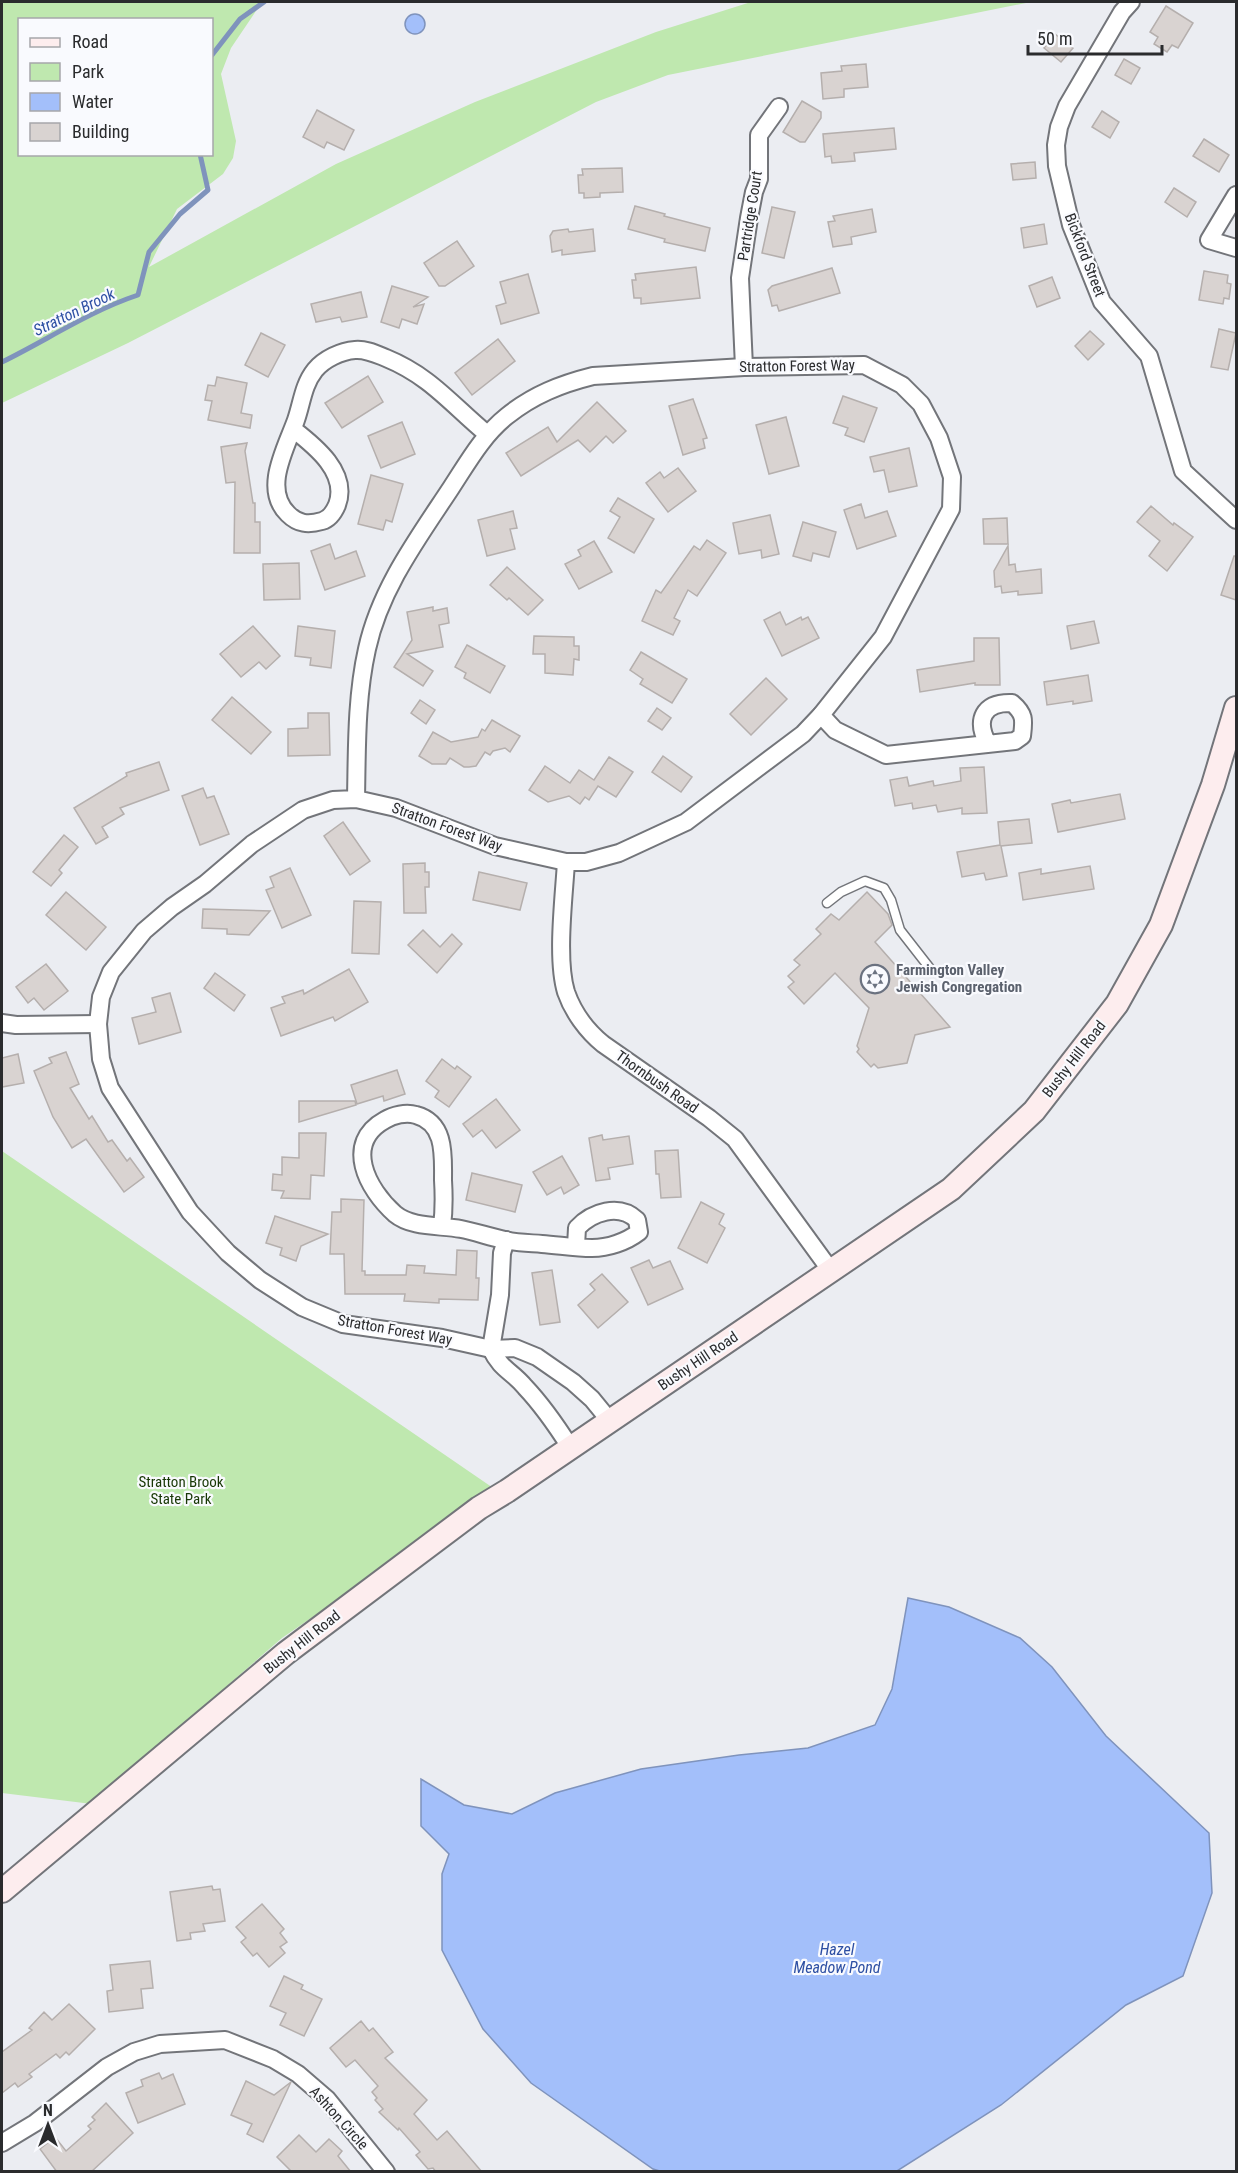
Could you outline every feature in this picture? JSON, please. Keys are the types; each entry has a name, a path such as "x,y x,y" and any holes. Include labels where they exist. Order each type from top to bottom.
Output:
{"main road":[{"name":"Bushy Hill Road","path":"2,1891 286,1653 479,1508 951,1189 1034,1111 1117,1004 1161,925 1213,785 1236,708"}],"street":[{"name":"Bickford Street","path":"1131,2 1122,12 1067,106 1057,136 1057,166 1071,225 1102,302 1149,356 1183,471 1236,520"},
{"name":"Partridge Court","path":"744,367 740,278 749,218 759,179 759,135 779,107"},
{"path":"1236,195 1209,240 1236,248"},
{"path":"293,429 313,445 337,476 340,486 339,500 334,511 325,520 310,523 297,522 286,512 277,496 277,480 307,382 316,368 328,359 355,350 372,352 417,372 487,434"},
{"name":"Stratton Forest Way","path":"356,799 360,694 367,647 377,615 413,545 487,434 508,415 534,398 563,384 593,376 744,367 864,365 902,385 921,404 939,438 952,477 951,509 883,638 821,716 803,734 686,822 619,854 586,862 566,862 495,846 396,808 356,799 333,800 303,810 252,844 205,884 158,919 144,931 111,972 101,997 98,1024 101,1059 110,1089 190,1212 228,1253 260,1280 302,1306 343,1324 442,1338 491,1349 515,1348 537,1357 573,1382 592,1399 610,1421"},
{"path":"821,716 835,730 886,754 988,744"},
{"name":"Thornbush Road","path":"566,862 562,923 564,976 570,1000 581,1021 588,1031 603,1044 709,1118 735,1139 831,1270"},
{"path":"2,1023 16,1025 98,1024"},
{"path":"442,1226 444,1152 438,1132 417,1115 406,1113 388,1118 373,1127 366,1137 362,1150 364,1167 371,1186 397,1215 410,1222 442,1226 506,1240 576,1246"},
{"path":"506,1240 502,1253 500,1295 491,1349 498,1364 523,1384 550,1415 570,1448"},
{"name":"Ashton Circle","path":"2,2143 44,2117 107,2067 134,2052 160,2044 225,2040 273,2059 298,2074 327,2099 386,2172"}],"lane":[{"path":"826,903 841,892 865,880 884,888 891,900 900,930 932,970"}],"green space":[{"path":"2,2 262,2 231,48 221,74 236,141 233,158 223,174 177,209 149,267 336,164 475,102 656,32 751,2 1031,2 668,75 596,102 128,343 2,403"},
{"name":"Stratton Brook State Park","path":"2,1151 499,1492 483,1500 282,1638 228,1685 172,1742 92,1804 2,1793"}],"water":[{"path":"411,14 419,14 425,20 425,28 419,34 411,34 405,28 405,20"},
{"name":"Hazel Meadow Pond","path":"908,1598 949,1607 1020,1638 1052,1667 1106,1736 1209,1833 1212,1893 1183,1976 1126,2005 1001,2105 897,2171 663,2172 653,2169 531,2083 483,2029 442,1950 442,1874 449,1854 421,1826 421,1779 464,1805 512,1814 555,1793 641,1769 808,1748 875,1725 892,1689"}],"building":[{"path":"1166,6 1193,23 1178,48 1172,45 1167,52 1154,44 1158,37 1150,32"},
{"path":"1055,34 1073,48 1061,62 1044,48"},
{"path":"1124,59 1140,68 1131,84 1115,75"},
{"path":"866,64 868,87 844,89 844,97 823,99 821,73 842,71 841,66"},
{"path":"802,101 821,112 821,118 805,142 800,142 783,132"},
{"path":"317,110 354,130 344,150 327,142 324,148 303,137"},
{"path":"1102,111 1119,122 1110,138 1092,127"},
{"path":"894,128 896,149 854,153 855,161 832,163 831,156 825,157 823,134"},
{"path":"1204,139 1229,155 1219,172 1193,156"},
{"path":"1035,162 1036,178 1013,180 1011,164"},
{"path":"622,168 623,192 600,193 600,197 584,198 584,193 579,193 578,175 583,175 582,169"},
{"path":"1174,188 1196,202 1187,217 1165,202"},
{"path":"635,206 710,228 705,251 664,242 665,239 628,229"},
{"path":"772,207 795,212 784,258 762,253"},
{"path":"872,209 876,232 851,237 852,244 833,247 828,222 835,221 833,216"},
{"path":"1044,224 1047,244 1024,248 1021,228"},
{"path":"568,229 569,232 593,229 595,251 562,255 562,250 552,252 550,236 553,231"},
{"path":"457,241 474,266 445,286 439,286 424,263"},
{"path":"696,267 700,298 641,304 641,298 634,298 632,280 636,280 635,274"},
{"path":"832,268 840,293 779,311 777,305 772,306 768,290 772,286"},
{"path":"1204,271 1228,275 1227,283 1231,284 1229,299 1224,298 1223,304 1199,300"},
{"path":"528,274 539,313 501,324 496,306 506,303 500,282"},
{"path":"1052,277 1060,298 1037,307 1029,286"},
{"path":"392,286 428,297 413,307 424,304 417,324 402,319 399,328 381,322"},
{"path":"361,292 367,317 342,322 340,317 316,322 311,304"},
{"path":"1219,329 1236,333 1228,370 1211,367"},
{"path":"1090,331 1104,344 1088,360 1075,346"},
{"path":"261,333 285,345 268,377 245,365"},
{"path":"498,339 515,361 472,395 455,373"},
{"path":"368,376 383,402 342,428 325,403"},
{"path":"217,377 247,383 241,413 252,415 250,428 208,420 212,401 205,400 208,385 215,386"},
{"path":"843,396 877,408 864,442 845,435 848,428 833,423"},
{"path":"693,399 707,438 703,439 705,448 683,455 669,406"},
{"path":"597,402 626,431 613,443 606,436 590,452 578,440 521,476 506,453 548,427 557,442"},
{"path":"786,417 799,466 769,474 756,425"},
{"path":"402,422 415,454 381,468 368,436"},
{"path":"247,443 245,451 253,503 255,503 255,522 260,522 260,553 234,553 235,482 226,483 221,447"},
{"path":"909,448 917,486 889,492 884,470 874,472 870,457"},
{"path":"678,468 696,491 668,512 646,483 660,472 664,478"},
{"path":"371,475 403,484 392,522 386,520 383,530 358,524"},
{"path":"618,498 654,519 634,553 608,538 620,517 610,511"},
{"path":"861,504 865,518 887,511 896,536 857,549 844,510"},
{"path":"1151,506 1173,525 1174,523 1193,537 1167,571 1149,556 1160,541 1137,522"},
{"path":"513,511 517,528 510,529 515,549 487,556 478,520"},
{"path":"770,515 779,554 762,558 761,550 739,554 733,523"},
{"path":"1007,518 1008,544 984,544 983,519"},
{"path":"803,522 836,532 829,557 813,553 811,561 793,556"},
{"path":"707,540 726,553 697,596 688,590 674,618 680,621 673,635 642,621 656,590 661,593 694,546 700,550"},
{"path":"594,541 612,572 579,589 565,564 581,556 578,550"},
{"path":"330,544 335,559 356,551 365,576 325,590 311,551"},
{"path":"1008,546 1009,565 1015,564 1016,572 1041,569 1042,593 1018,595 1018,591 1002,593 1001,586 995,587 994,571"},
{"path":"1234,556 1236,556 1236,600 1221,595"},
{"path":"299,563 300,599 264,600 263,564"},
{"path":"507,567 543,600 528,615 490,585"},
{"path":"433,607 433,611 447,608 449,623 439,625 443,647 407,654 433,671 423,686 394,667 412,640 407,612"},
{"path":"780,612 786,625 801,617 802,620 808,617 819,638 782,656 764,620"},
{"path":"1094,621 1099,643 1071,649 1067,626"},
{"path":"253,626 280,656 266,669 259,662 241,677 220,654"},
{"path":"298,626 335,631 331,668 310,665 311,658 295,656"},
{"path":"534,636 574,637 574,646 579,646 579,660 574,659 573,675 545,673 545,654 533,654"},
{"path":"974,638 999,638 1000,685 975,685 975,683 920,692 917,670 974,661"},
{"path":"467,645 505,666 490,693 464,678 466,673 455,667"},
{"path":"641,652 687,679 672,703 640,684 643,679 630,670"},
{"path":"1088,675 1092,701 1047,705 1044,682"},
{"path":"766,678 787,699 751,735 730,714"},
{"path":"232,697 271,732 251,754 212,720"},
{"path":"420,700 435,710 426,724 411,713"},
{"path":"657,708 671,718 662,730 648,721"},
{"path":"308,713 329,713 330,755 288,756 288,729 308,728"},
{"path":"492,720 520,736 510,752 505,748 493,751 490,755 485,752 476,766 469,767 464,767 450,758 446,764 432,764 419,756 433,732 451,742 478,737 482,729 485,731"},
{"path":"663,756 692,777 681,792 652,772"},
{"path":"609,757 633,772 616,797 598,786 589,800 585,797 580,804 569,796 548,802 529,790 545,766 570,783 579,770 594,780"},
{"path":"159,762 169,790 120,808 124,814 102,827 108,837 96,844 74,808 127,776 126,773"},
{"path":"984,767 987,813 962,814 962,808 938,812 936,805 913,809 912,803 895,806 890,780 907,777 909,786 933,781 934,786 961,781 960,768"},
{"path":"203,788 207,798 214,796 229,834 200,845 182,796"},
{"path":"1120,794 1125,819 1058,832 1052,804"},
{"path":"1029,819 1032,843 1001,846 1007,876 986,880 984,873 962,877 957,852 1000,845 998,822"},
{"path":"343,822 370,861 350,875 324,836"},
{"path":"64,835 78,847 59,870 62,873 51,886 33,872"},
{"path":"425,863 425,872 429,872 429,887 425,887 426,913 404,913 403,864"},
{"path":"1090,866 1094,889 1023,900 1019,873 1041,869 1041,874"},
{"path":"290,868 311,915 282,928 266,890 274,887 270,877"},
{"path":"479,872 527,883 520,910 473,900"},
{"path":"66,892 106,927 86,950 46,915"},
{"name":"Farmington Valley Jewish Congregation","path":"867,892 888,914 892,925 875,942 950,1027 915,1035 907,1063 878,1068 874,1064 871,1067 857,1052 869,1008 835,973 804,1004 788,987 794,982 788,976 800,965 794,960 821,934 816,929 831,914 839,920"},
{"path":"354,901 381,902 379,954 352,953"},
{"path":"203,909 270,911 249,935 227,934 227,929 202,928"},
{"path":"423,930 440,947 452,934 462,944 437,973 408,945"},
{"path":"46,964 68,991 44,1010 34,998 28,1003 16,987"},
{"path":"349,969 368,1002 335,1021 333,1017 281,1036 271,1008 285,1003 282,997 303,990 304,994"},
{"path":"215,973 245,995 234,1011 204,988"},
{"path":"170,993 181,1032 139,1044 132,1018 156,1012 152,998"},
{"path":"66,1052 79,1084 70,1088 89,1119 92,1116 108,1142 112,1140 127,1161 130,1158 144,1177 124,1192 86,1139 72,1148 53,1117 34,1071 52,1063 49,1058"},
{"path":"18,1054 24,1083 2,1087 2,1058"},
{"path":"442,1059 455,1069 457,1066 471,1077 449,1107 435,1097 439,1091 426,1081"},
{"path":"397,1070 405,1094 384,1101 383,1096 357,1104 351,1085"},
{"path":"496,1099 520,1130 496,1148 482,1130 473,1137 463,1124"},
{"path":"299,1101 355,1101 356,1105 299,1122"},
{"path":"299,1133 326,1133 324,1176 311,1175 310,1199 281,1198 284,1191 272,1190 273,1174 282,1175 282,1157 299,1158"},
{"path":"602,1135 603,1140 629,1136 633,1164 608,1168 610,1179 596,1181 589,1138"},
{"path":"678,1150 681,1197 661,1198 659,1174 656,1174 655,1151"},
{"path":"562,1156 579,1185 564,1194 561,1187 547,1195 533,1172"},
{"path":"472,1173 522,1185 515,1212 466,1200"},
{"path":"341,1199 364,1200 362,1271 365,1271 365,1275 406,1275 407,1265 425,1266 424,1273 456,1275 457,1250 477,1251 478,1300 439,1299 439,1303 404,1301 405,1294 345,1294 344,1254 330,1254 332,1212 341,1212"},
{"path":"701,1202 724,1214 719,1224 725,1228 707,1263 678,1248"},
{"path":"275,1216 328,1234 301,1246 296,1261 280,1255 282,1248 266,1243"},
{"path":"649,1260 653,1268 670,1261 683,1289 648,1305 631,1268"},
{"path":"552,1270 560,1322 540,1325 532,1273"},
{"path":"602,1274 628,1302 598,1328 578,1305 595,1290 590,1284"},
{"path":"212,1886 213,1890 220,1889 225,1921 203,1924 205,1931 190,1933 191,1939 177,1941 170,1892"},
{"path":"262,1904 284,1929 280,1933 287,1942 280,1947 285,1953 269,1967 257,1953 253,1956 241,1942 246,1938 236,1927"},
{"path":"150,1961 153,1988 141,1989 143,2008 109,2012 107,1991 113,1990 110,1965"},
{"path":"284,1976 303,1985 301,1989 322,1999 304,2036 280,2025 286,2013 270,2006"},
{"path":"69,2004 95,2029 69,2055 66,2052 60,2058 56,2054 29,2074 32,2077 18,2087 15,2083 2,2093 2,2052 32,2030 29,2028 44,2012 52,2020"},
{"path":"361,2021 369,2031 373,2028 393,2052 385,2058 427,2100 414,2114 437,2140 447,2131 482,2172 436,2172 433,2168 428,2169 416,2155 420,2152 399,2128 398,2130 379,2112 383,2109 375,2100 377,2098 372,2092 378,2086 355,2060 346,2067 330,2048"},
{"path":"159,2073 162,2079 173,2074 185,2104 138,2123 126,2093 143,2086 141,2080"},
{"path":"246,2081 274,2095 291,2082 263,2142 247,2134 252,2124 231,2115"},
{"path":"106,2103 133,2133 91,2172 57,2172 40,2149 55,2137 66,2151 91,2129 88,2126 95,2120 92,2117"},
{"path":"299,2135 316,2152 329,2139 342,2151 338,2156 351,2172 292,2172 277,2157"}],"waterway":[{"name":"Stratton Brook","path":"213,54 240,19 264,2"},
{"name":"Stratton Brook","path":"2,362 86,317 138,295 149,252 180,214 208,190 200,156"}],"place":[{"name":"Farmington Valley Jewish Congregation","path":"875,979"}]}
